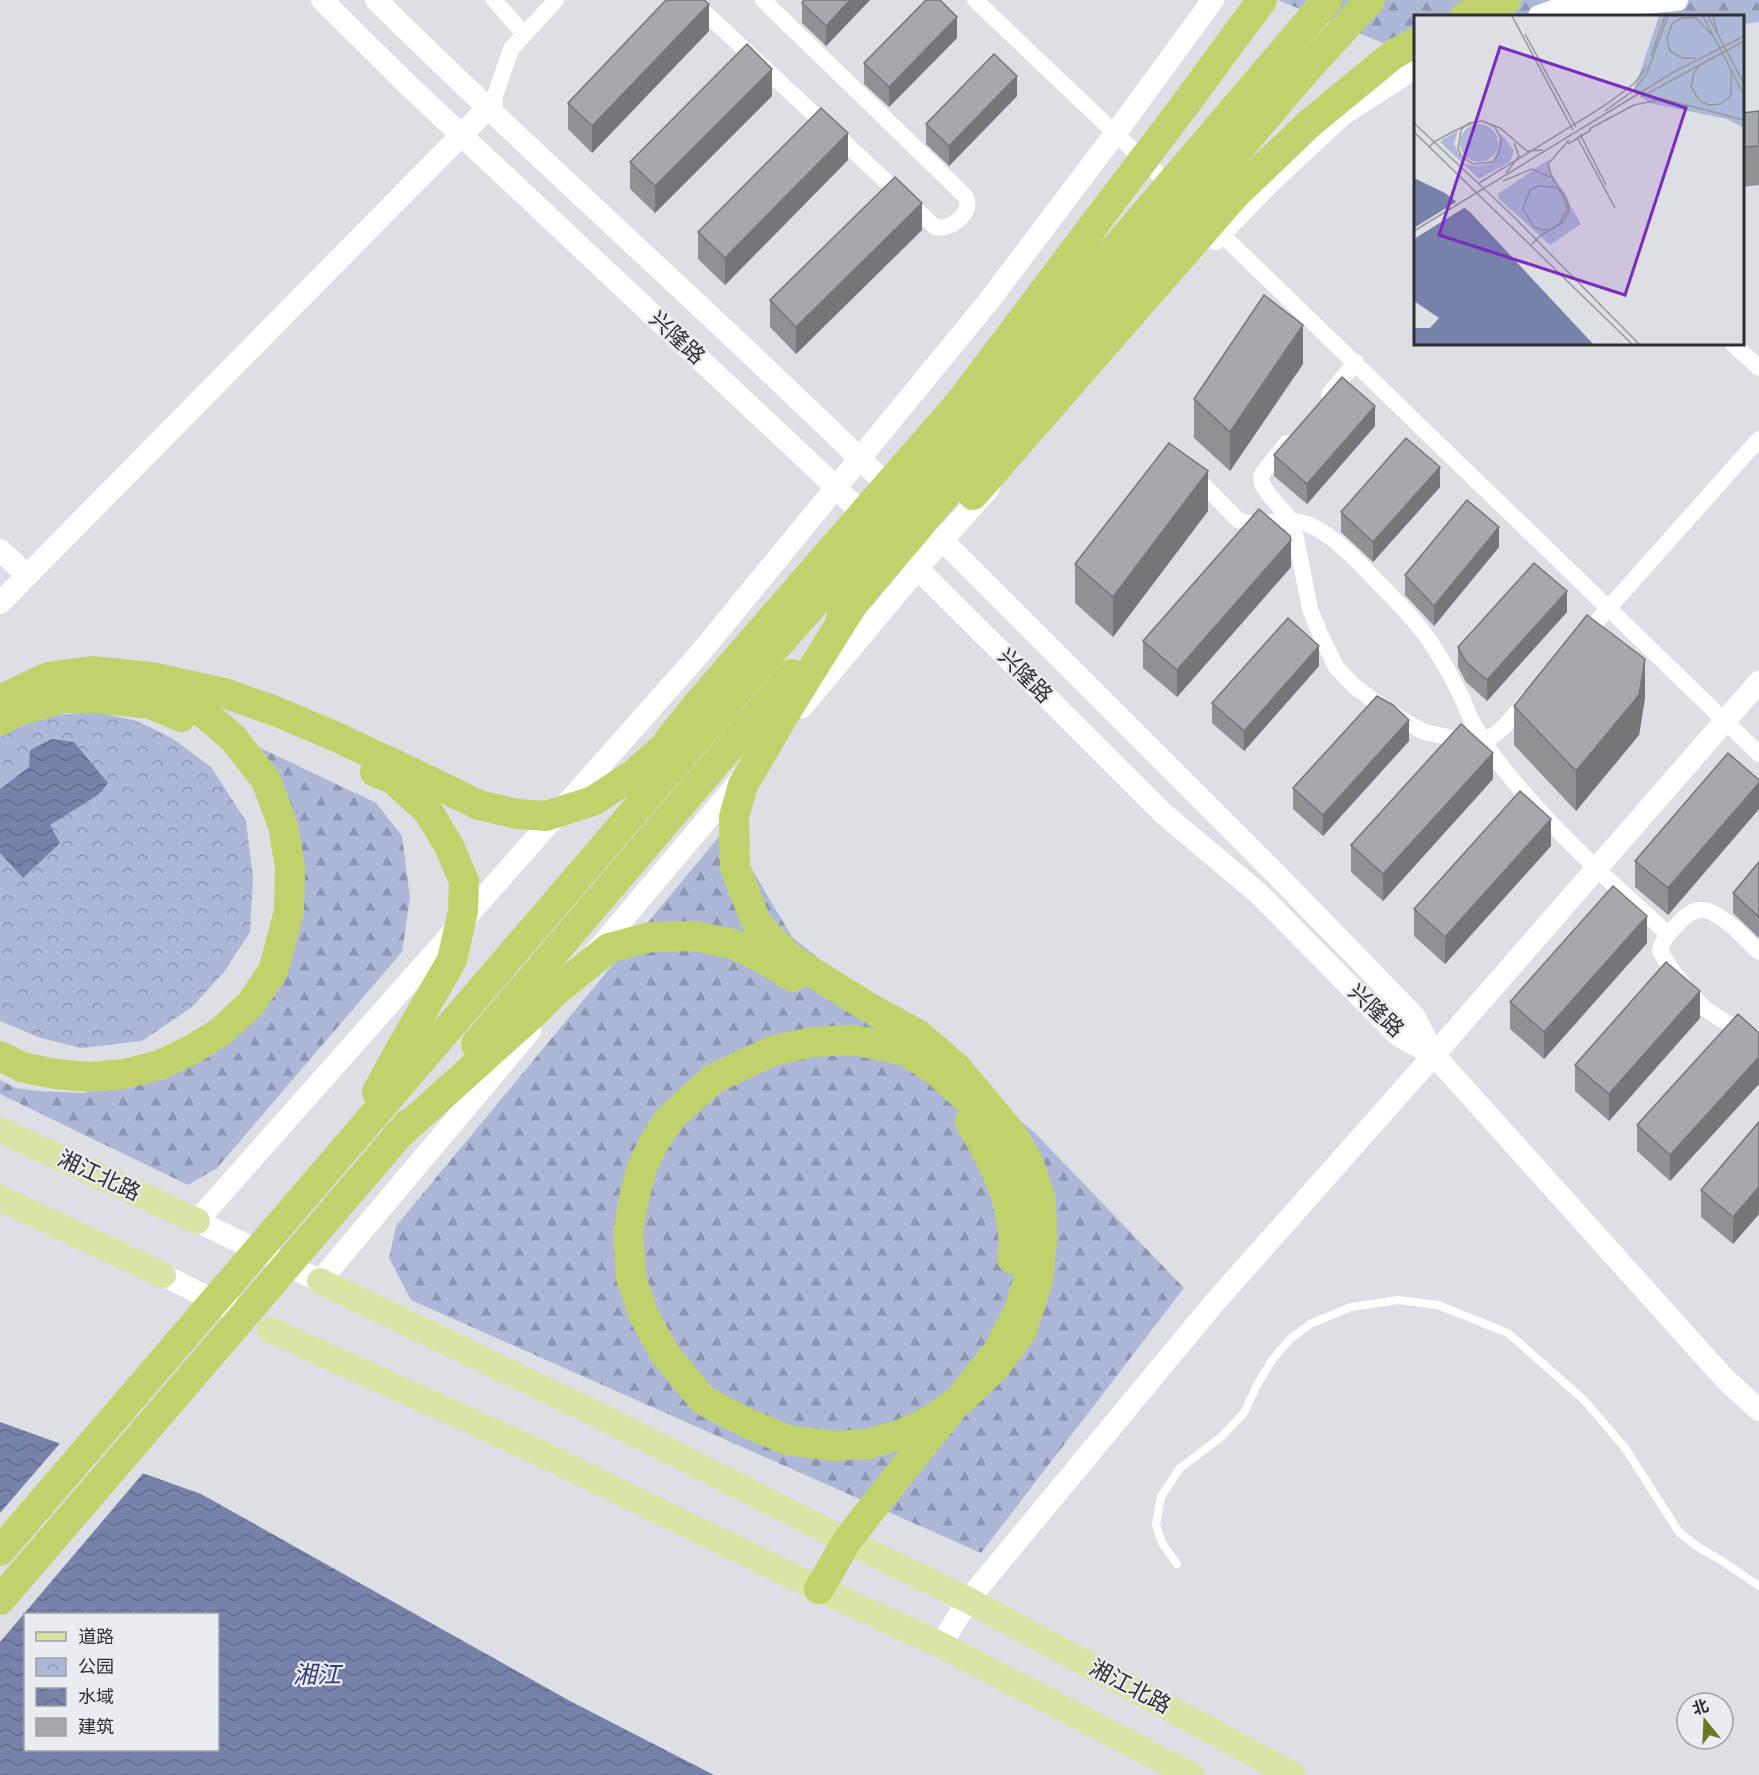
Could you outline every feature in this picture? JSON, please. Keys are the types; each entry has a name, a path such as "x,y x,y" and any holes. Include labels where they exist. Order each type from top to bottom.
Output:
{"highway":[{"path":"660,750 962,400 1262,0"},
{"path":"0,1600 853,604 1098,269 1327,0"},
{"path":"0,1551 759,666 965,452 1370,0"},
{"path":"1468,15 1506,0"},
{"path":"965,452 1310,123 1394,54 1414,43"},
{"path":"790,705 1234,196"},
{"path":"965,452 1096,222"},
{"path":"813,1586 838,1536 990,1352 1020,1308 1029,1277 1032,1224 1030,1198 1010,1150 989,1119 938,1072 906,1052 854,1041 812,1042 772,1051 713,1079 670,1118 643,1165 628,1234 631,1277 644,1316 665,1354 704,1400 745,1422 787,1440 834,1446 868,1444 902,1434 933,1419 964,1397 995,1367 1021,1333 1038,1280 1042,1239 1041,1200 1029,1164 1012,1134 957,1068 920,1035 868,1007 791,959 757,924 735,867 734,817 743,785 853,604"},
{"path":"0,700 48,677 92,671 151,677 224,693 275,711 404,768 478,806 546,816 593,801 634,774 759,666"},
{"path":"0,705 29,691 57,682 118,682 177,695 200,710 233,738 261,782 283,826 290,867 289,911 273,971 250,1005 219,1033 160,1065 124,1074 90,1077 55,1074 22,1067 0,1056"},
{"path":"0,715 23,701 67,686 101,685 157,693 213,706 393,779 428,811 448,844 464,881 463,911 455,950 452,960 400,1050 353,1140"},
{"path":"0,721 15,712 63,698 96,698 150,704 197,723 261,782 278,858 276,919 263,958 203,1032 157,1056 115,1066 77,1067 42,1062 0,1043"},
{"path":"396,1137 556,991 609,948 651,937 695,936 734,944 764,959 875,1028 973,1118 998,1156 1020,1201 1023,1255 1018,1289 1005,1324 986,1354 969,1374 946,1392 901,1418 852,1432 794,1428 728,1401 699,1378 663,1330 652,1309 640,1261 639,1222 649,1181 668,1145 698,1109 728,1083 775,1063 816,1056 842,1057 899,1071 934,1088 966,1115 987,1150 1008,1203 1015,1242 1009,1284 998,1322 990,1352"}],"main road":[{"name":"兴隆路","path":"322,0 461,135 836,488 1165,815 1257,893 1399,1036 1434,1054"},
{"name":"兴隆路","path":"376,0 490,106 943,540 1414,1016 1434,1054"},
{"path":"1213,0 988,303 701,652 197,1221 320,1281 943,540 1221,232 1267,185 1342,115 1414,68"},
{"path":"1548,9 1677,0"},
{"path":"0,603 490,106"},
{"path":"0,550 27,576"},
{"path":"941,1645 968,1600 1215,1302 1759,682"},
{"path":"1434,1054 1725,1379 1759,1410"},
{"name":"湘江北路","path":"0,1130 197,1221"},
{"path":"0,1198 163,1275 270,1330 523,1445 813,1586 941,1645 1191,1775"},
{"name":"湘江北路","path":"320,1281 603,1417 968,1600 1293,1775"}],"street":[{"path":"494,0 524,34"},
{"path":"490,106 511,48 556,0"},
{"path":"695,0 700,8 935,226 940,228 951,226 962,217 967,206 966,197 763,0"},
{"path":"975,0 1221,232 1245,258 1356,362 1759,754"},
{"path":"1734,345 1759,368"},
{"path":"1317,408 1356,362"},
{"path":"1294,435 1264,471 1261,476 1262,484 1287,515 1294,528 1310,609 1336,667 1354,686 1424,732 1467,741 1492,736 1504,727 1541,685"},
{"path":"1570,651 1759,438"},
{"path":"1190,471 1238,520 1258,525 1290,520 1302,523 1321,531 1347,552 1416,624 1436,650 1483,739 1498,762 1527,797 1596,869 1668,934"},
{"path":"1759,952 1731,925 1702,909 1689,914 1668,934 1661,942 1659,951 1708,1011 1759,1040"}],"lane":[{"path":"1177,1564 1162,1543 1156,1524 1161,1497 1179,1469 1221,1437 1245,1413 1256,1387 1272,1360 1289,1340 1310,1324 1351,1307 1398,1300 1438,1305 1508,1333 1584,1400 1625,1448 1679,1532 1698,1547 1759,1586"}],"green space":[{"path":"1278,0 1759,0 1759,22 1744,24 1744,15 1414,15 1414,56"},
{"path":"96,712 137,721 172,738 211,767 246,821 253,878 250,932 224,972 192,1007 142,1041 81,1048 41,1038 0,1021 0,727 41,716"},
{"path":"250,743 376,803 402,836 410,897 402,952 217,1168 188,1185 0,1094 0,1080 16,1088 83,1093 108,1088 203,1057 293,938"},
{"path":"727,827 792,937 1034,1132 1184,1288 981,1553 411,1300 389,1258 396,1226"}],"water":[{"path":"52,739 74,742 108,783 98,795 50,825 60,843 23,878 0,853 0,789 29,767 30,750"},
{"name":"湘江","path":"0,1422 201,1494 570,1701 714,1775 0,1775"}],"pier":[{"path":"62,1441 145,1471 0,1642 0,1513"}],"building":[{"path":"666,0 704,0 709,4 592,126 568,103"},
{"path":"804,0 850,0 826,26 802,3"},
{"path":"926,0 940,0 957,17 889,87 864,63"},
{"path":"747,44 772,69 655,186 630,162"},
{"path":"994,54 1017,76 949,146 926,124"},
{"path":"821,108 848,133 725,258 698,232"},
{"path":"1759,111 1759,146 1744,147 1744,113"},
{"path":"895,177 922,203 796,327 770,300"},
{"path":"1264,295 1303,325 1230,432 1194,399"},
{"path":"1342,377 1375,406 1307,484 1274,455"},
{"path":"1406,438 1440,467 1373,542 1341,512"},
{"path":"1169,443 1208,471 1113,597 1075,564"},
{"path":"1467,500 1499,527 1434,606 1405,575"},
{"path":"1259,509 1290,536 1291,540 1177,670 1143,641"},
{"path":"1534,563 1567,591 1487,680 1466,662 1458,647"},
{"path":"1587,615 1645,659 1639,695 1576,771 1514,706"},
{"path":"1288,618 1319,646 1244,731 1212,703"},
{"path":"1377,696 1393,705 1409,720 1323,815 1293,788"},
{"path":"1461,724 1493,753 1383,874 1351,845"},
{"path":"1728,753 1759,780 1759,783 1668,888 1635,861"},
{"path":"1520,791 1551,819 1445,937 1414,909"},
{"path":"1759,862 1759,917 1733,893"},
{"path":"1613,886 1647,916 1544,1032 1510,1002"},
{"path":"1666,962 1700,991 1609,1094 1575,1065"},
{"path":"1738,1014 1759,1033 1759,1057 1670,1155 1637,1125"},
{"path":"1759,1122 1759,1187 1733,1217 1701,1190"}]}
